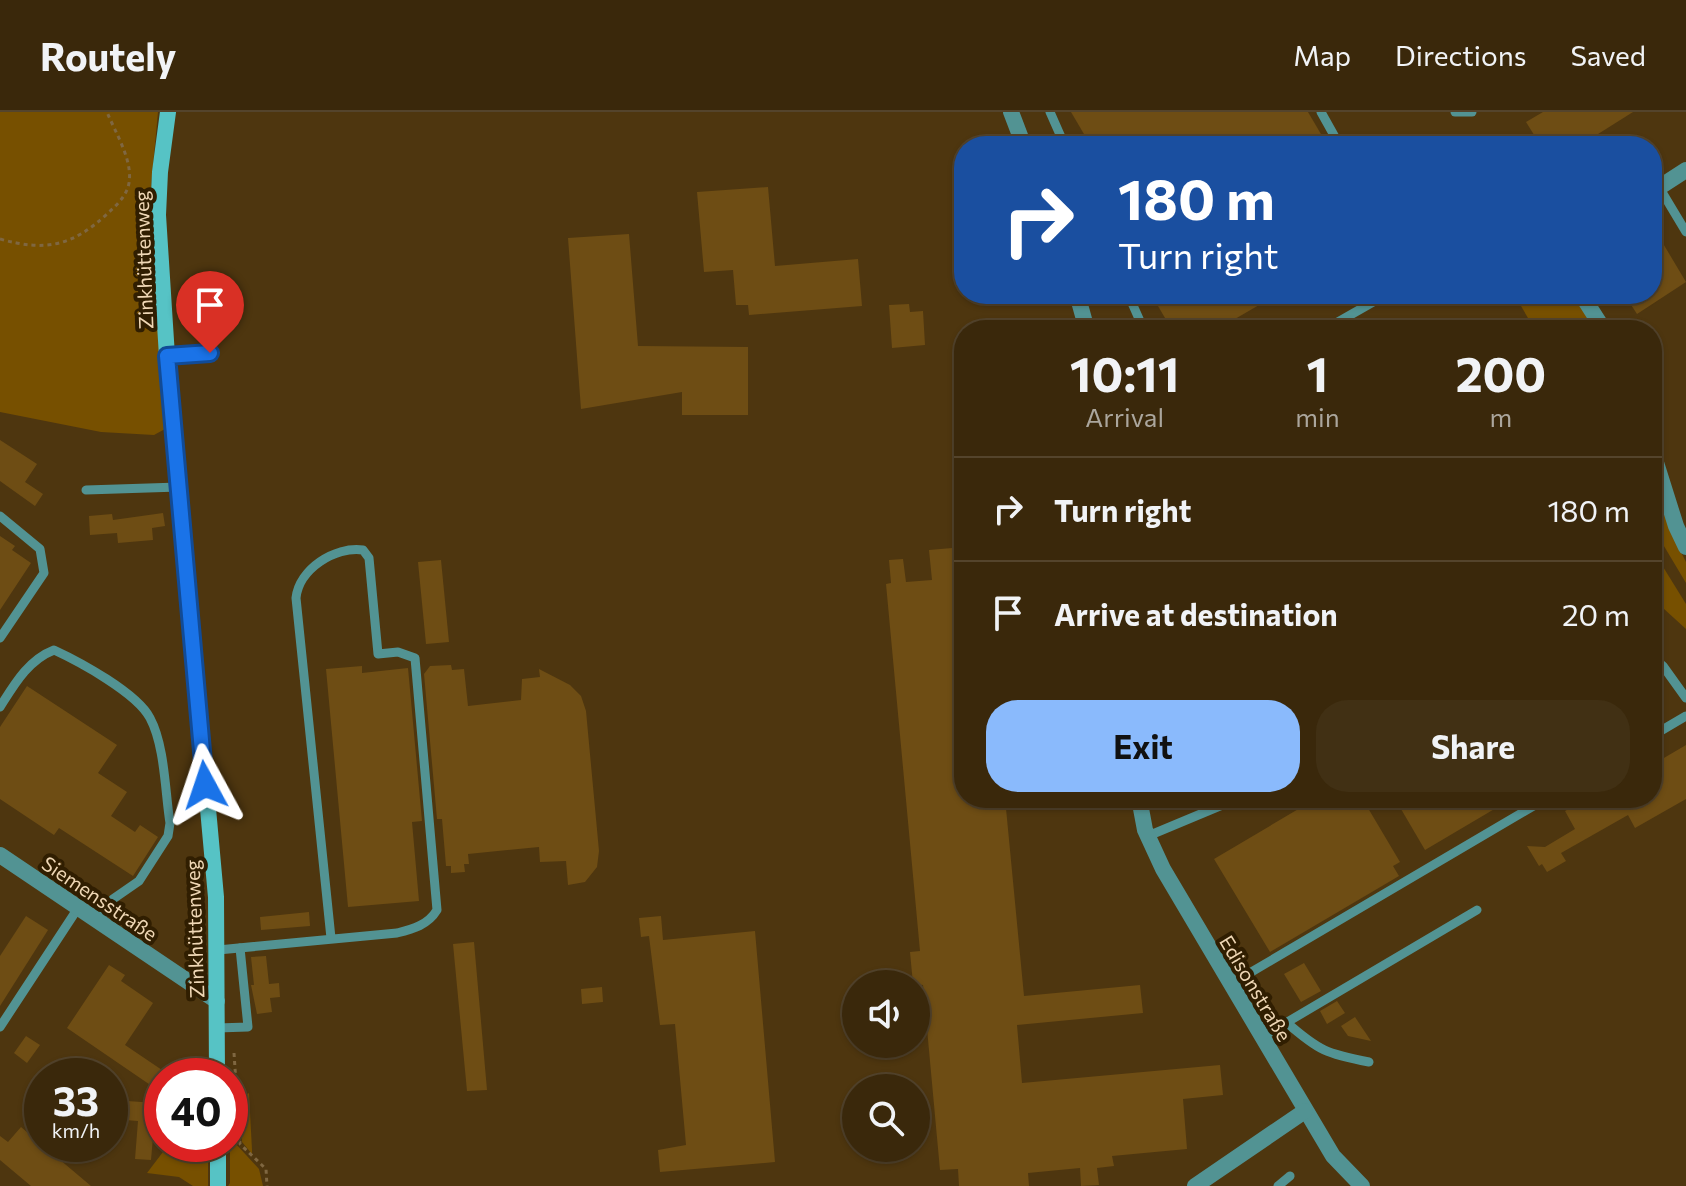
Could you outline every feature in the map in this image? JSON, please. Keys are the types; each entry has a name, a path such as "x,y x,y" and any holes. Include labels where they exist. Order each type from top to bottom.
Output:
{"street":[{"name":"Zinkhüttenweg","path":"168,112 158,215 167,356 216,897 217,1001 225,1028 220,1058"},
{"path":"1011,112 1020,136"},
{"path":"1662,185 1686,170"},
{"path":"1662,482 1686,547"},
{"name":"Edisonstraße","path":"1141,808 1148,836 1163,869 1333,1156 1362,1186"},
{"name":"Siemensstraße","path":"0,855 217,1001"},
{"path":"1195,1186 1305,1111"},
{"path":"218,1162 218,1186"}],"lane":[{"path":"1050,112 1061,136"},
{"path":"1321,112 1334,136"},
{"path":"1455,112 1472,112"},
{"path":"1662,199 1686,232"},
{"path":"1342,320 1370,304"},
{"path":"167,356 210,353"},
{"path":"86,490 179,487"},
{"path":"0,516 40,549 44,573 0,638"},
{"path":"218,950 397,933 413,929 432,918 437,910 415,658 398,652 378,654 369,558 363,550 354,549 342,550 326,558 302,578 296,598 331,938"},
{"path":"0,707 16,682 39,656 54,650 81,663 137,701 149,715 157,734 170,823 168,836 139,881 113,899 99,921"},
{"path":"1662,665 1686,698"},
{"path":"1662,730 1686,716"},
{"path":"1148,836 1215,808"},
{"path":"1231,984 1530,808"},
{"path":"0,1027 78,908"},
{"path":"1262,1037 1477,910"},
{"path":"225,1028 248,1027 240,948"},
{"path":"1286,1022 1313,1046 1334,1055 1369,1062"},
{"path":"1278,1186 1290,1176"}],"path":[{"path":"0,239 23,245 60,244 97,224 116,206 126,194 130,173 107,112"},
{"path":"225,1028 239,1138 244,1149 266,1169 267,1186"}],"shaded area":[{"path":"0,112 158,112 149,208 165,429 154,435 101,432 0,412"},
{"path":"1520,304 1579,304 1590,320 1529,320"},
{"path":"1662,501 1686,562 1686,583 1662,543"},
{"path":"1662,565 1686,604 1686,629 1662,607"},
{"path":"249,1093 252,1154 248,1149"},
{"path":"248,1157 259,1169 263,1186 228,1186 230,1162 248,1162"},
{"path":"155,1162 208,1162 208,1186 193,1186 179,1177 147,1173"}],"building":[{"path":"1071,112 1308,112 1322,136 1085,136"},
{"path":"1543,112 1633,112 1595,136 1535,136 1526,122"},
{"path":"768,187 775,266 858,259 862,306 749,315 748,305 736,305 733,270 704,272 697,192"},
{"path":"629,234 638,346 748,347 748,415 682,415 682,392 581,409 568,238"},
{"path":"1662,242 1686,282 1662,298"},
{"path":"909,304 910,312 923,311 925,345 892,348 889,305"},
{"path":"1157,304 1261,304 1233,320 1166,320"},
{"path":"1630,304 1652,304 1637,314"},
{"path":"0,440 37,464 25,482 43,494 35,506 0,481"},
{"path":"163,513 165,526 152,528 153,540 118,543 117,533 90,535 89,516 112,514 113,520"},
{"path":"0,536 15,546 12,550 31,563 0,610"},
{"path":"954,548 954,808 1006,808 1024,996 1140,985 1143,1013 1017,1025 1022,1083 1220,1065 1223,1095 1183,1099 1187,1149 1112,1156 1114,1166 1097,1168 1099,1185 1081,1186 1080,1168 1028,1173 1029,1186 959,1186 958,1169 940,1170 930,1058 930,970 912,970 910,952 920,951 886,584 891,583 889,560 903,559 906,582 932,580 929,550"},
{"path":"441,560 449,642 426,644 418,562"},
{"path":"451,665 452,670 464,669 468,706 521,700 522,679 540,677 539,669 570,685 581,696 586,711 599,851 597,867 585,882 568,885 566,861 540,862 539,847 468,854 469,864 464,864 465,872 451,873 451,866 446,866 442,819 437,819 424,674 430,666"},
{"path":"362,666 362,673 408,668 422,821 412,822 419,901 348,907 326,669"},
{"path":"27,686 117,745 98,773 127,792 111,816 135,832 140,825 158,837 133,876 59,828 54,835 0,799 0,727"},
{"path":"1686,745 1686,799 1635,828 1628,815 1561,853 1566,861 1547,872 1542,864 1539,866 1527,846 1545,847 1575,829 1565,811 1570,808 1662,808 1662,759"},
{"path":"1300,808 1368,808 1400,862 1393,866 1399,876 1270,952 1214,859"},
{"path":"1403,808 1496,808 1425,850"},
{"path":"309,912 310,926 261,930 260,917"},
{"path":"26,916 48,930 0,1006 0,956"},
{"path":"661,916 663,940 755,931 775,1162 660,1172 658,1150 686,1145 675,1024 660,1025 649,936 641,937 639,918"},
{"path":"474,942 487,1090 467,1091 453,944"},
{"path":"266,956 269,984 279,983 280,997 270,998 272,1012 257,1014 251,985 254,985 251,957"},
{"path":"1304,963 1321,991 1301,1002 1284,974"},
{"path":"109,965 125,975 121,981 153,1003 125,1045 144,1058 144,1081 128,1070 128,1058 111,1058 67,1028"},
{"path":"602,987 603,1002 582,1004 581,989"},
{"path":"1337,1001 1345,1013 1327,1024 1320,1011"},
{"path":"1355,1017 1371,1041 1348,1036 1341,1026"},
{"path":"26,1036 40,1045 31,1058 24,1058 24,1061 14,1053"},
{"path":"128,1101 144,1102 144,1160 135,1159 138,1121 128,1120"},
{"path":"21,1127 24,1130 24,1162 63,1162 91,1186 31,1186 0,1160 0,1136 8,1142"}],"route":[{"path":"205,785 167,356 210,353"}]}
